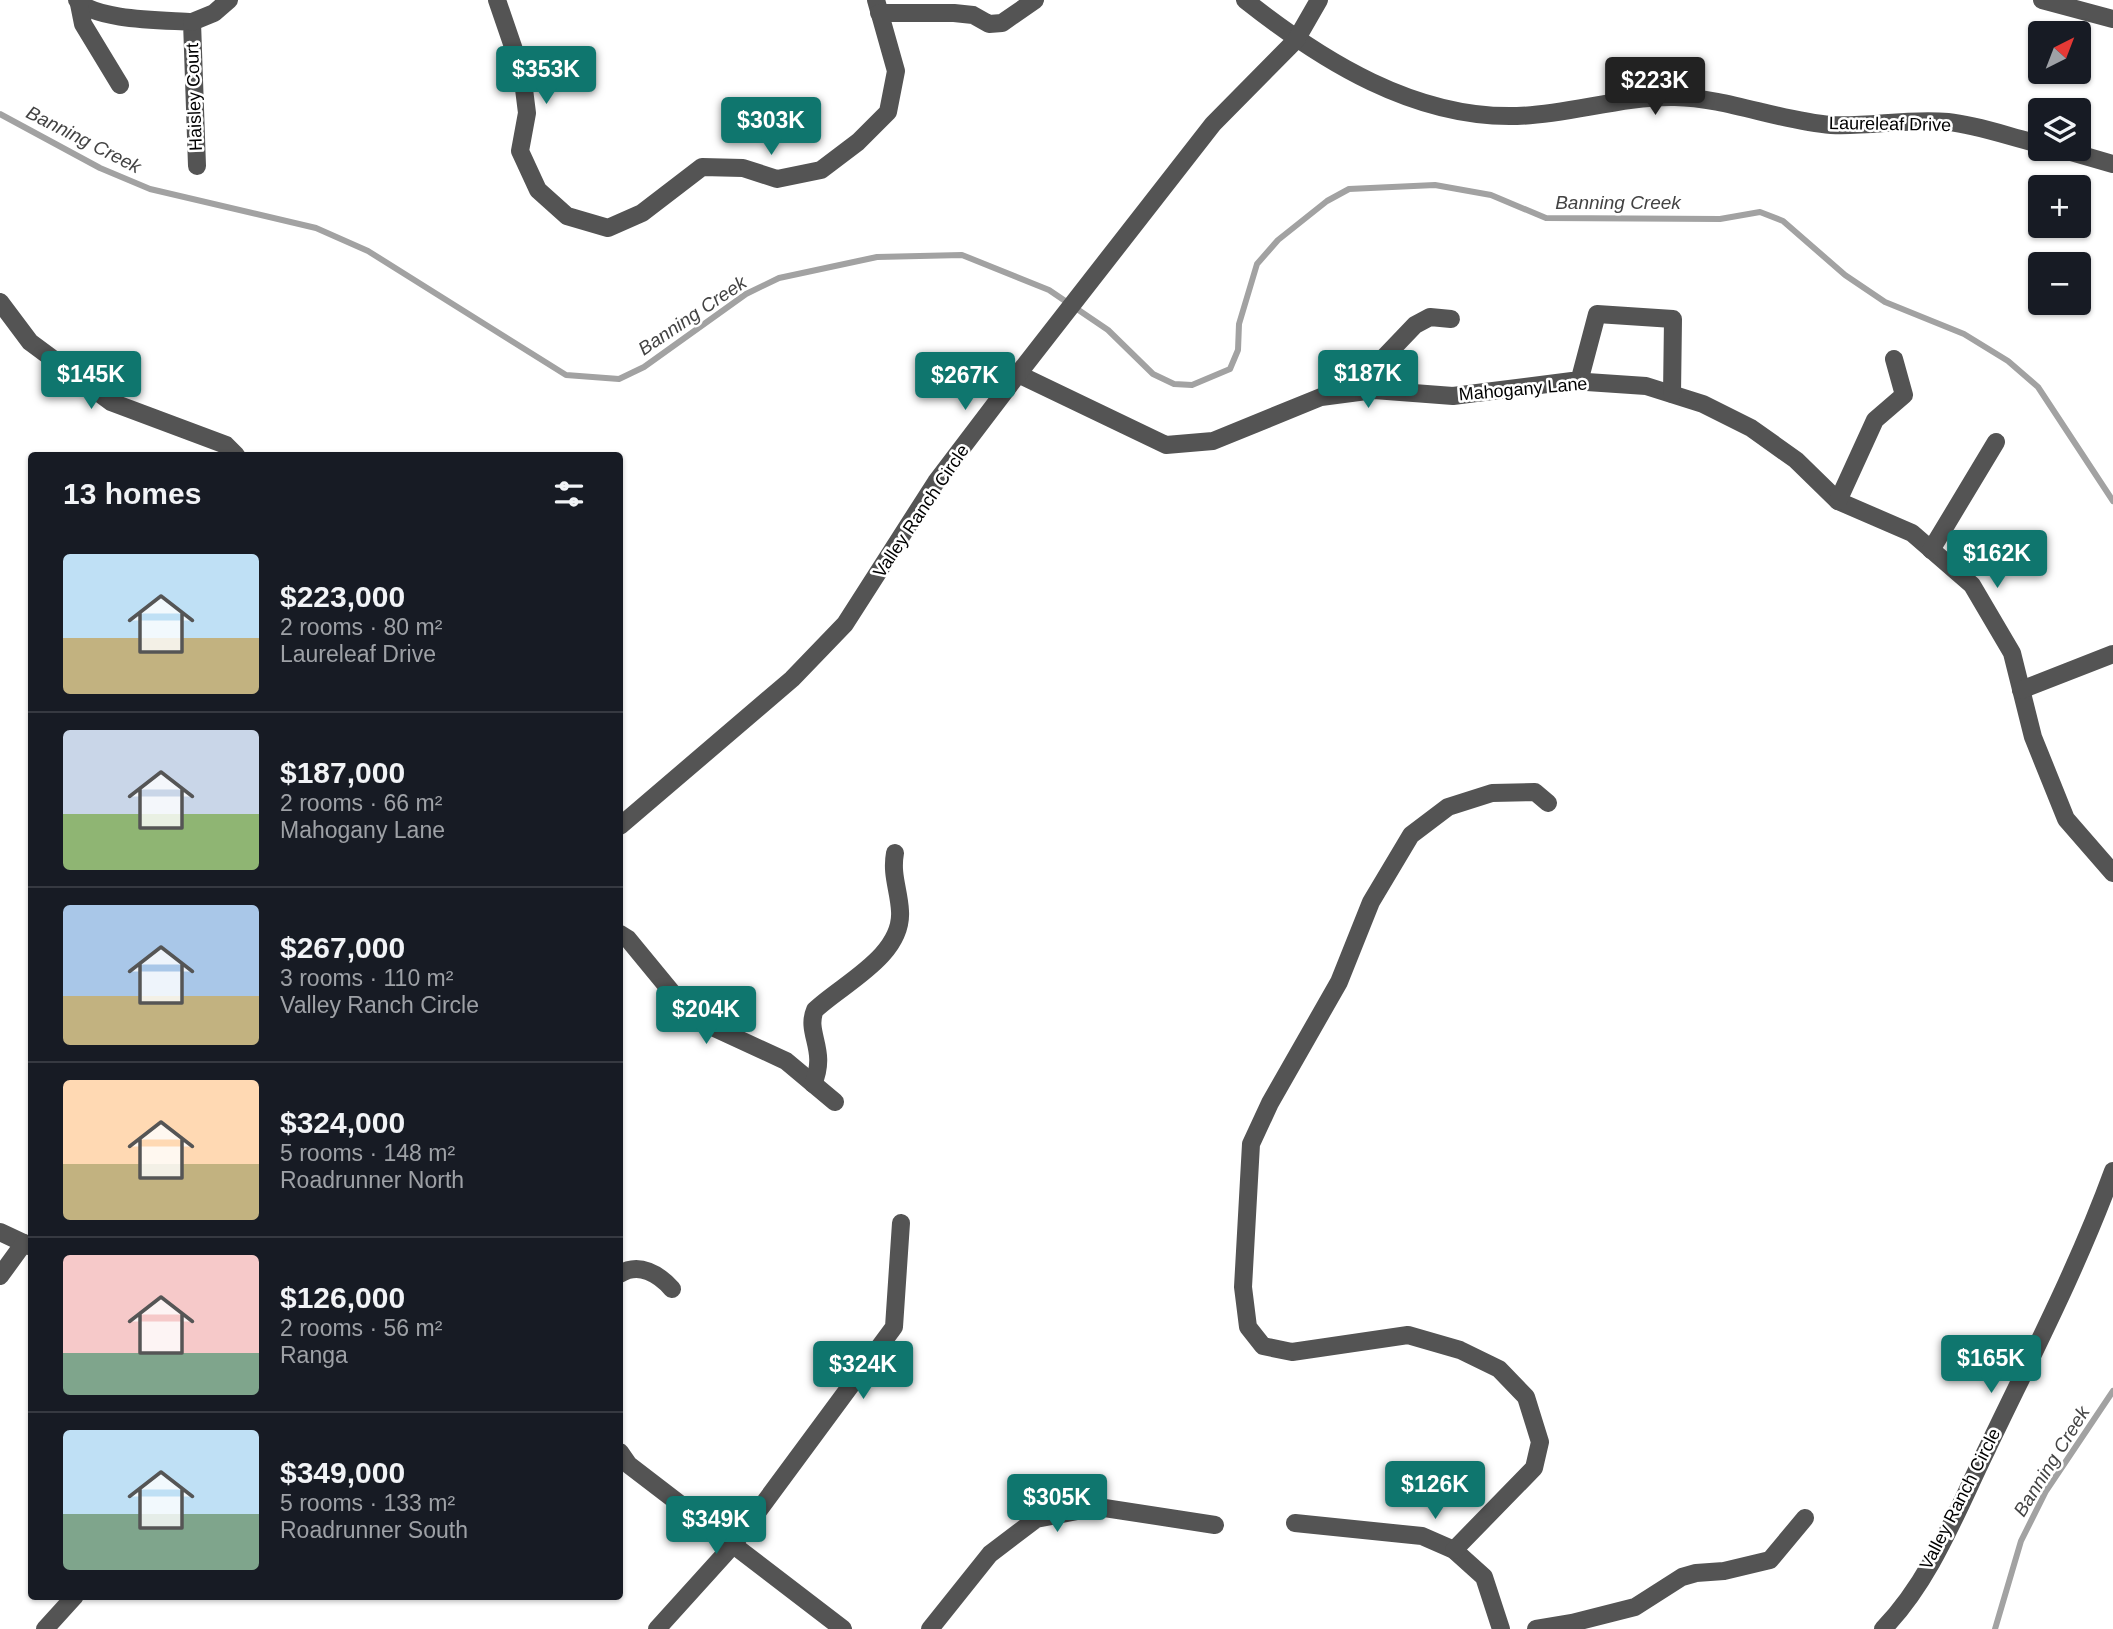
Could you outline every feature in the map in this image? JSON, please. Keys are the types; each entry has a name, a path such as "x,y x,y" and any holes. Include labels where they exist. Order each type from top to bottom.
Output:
{"street":[{"path":"192,22 214,13 229,0"},
{"path":"497,0 522,73 527,113 520,151 538,190 567,216 608,228 642,214 702,167 743,168 777,179 821,170 858,142 888,112 896,71 878,6 974,15 989,24 1002,23 1035,0"},
{"name":"Laureleaf Drive","path":"1245,0 1296,40 1396,94 1467,115 1520,117 1622,99 1677,97 1831,125 1903,121 1949,122 2028,141"},
{"name":"Valley Ranch Circle","path":"623,823 792,679 845,624 936,482 1018,374 1213,124 1296,40 1319,0"},
{"path":"2042,0 2113,19"},
{"path":"78,2 83,24 120,85"},
{"name":"Haisley Court","path":"78,2 131,18 192,22 197,166"},
{"path":"2091,158 2113,164"},
{"path":"0,302 30,342 111,402 226,445 233,452"},
{"path":"1579,382 1597,314 1673,319 1672,394"},
{"path":"1350,393 1415,325 1430,317 1451,319"},
{"path":"1895,359 1904,394 1875,419 1838,501 1912,533 1972,585 2012,653 2033,737 2066,819 2113,873"},
{"name":"Mahogany Lane","path":"1018,374 1166,445 1213,441 1321,397 1374,390 1452,396 1579,382 1646,386 1703,404 1751,428 1796,460 1838,501"},
{"path":"1931,550 1996,442"},
{"path":"2021,690 2113,654"},
{"path":"1454,1550 1534,1468 1541,1442 1526,1397 1499,1369 1460,1350 1408,1335 1292,1352 1263,1346 1248,1327 1243,1287 1251,1144 1270,1103 1339,982 1371,902 1411,835 1448,807 1492,793 1535,792 1548,803"},
{"path":"813,1084 821,1060 812,1026 814,1010 881,955 899,925 901,911 892,869 895,853"},
{"path":"623,936 693,1018 786,1061 835,1102"},
{"name":"Valley Ranch Circle","path":"1883,1629 1895,1617 1934,1556 2087,1244 2113,1171"},
{"path":"657,1629 733,1545 894,1327 901,1223"},
{"path":"0,1232 28,1245 0,1276"},
{"path":"623,1273 638,1268 653,1274 672,1289"},
{"path":"623,1456 629,1465 843,1629"},
{"path":"930,1629 990,1554 1036,1519 1098,1507 1215,1525"},
{"path":"1536,1629 1635,1607 1682,1577 1770,1560 1805,1518"},
{"path":"1295,1523 1422,1536 1454,1550 1484,1577 1501,1629"},
{"path":"45,1629 71,1600"}],"waterway":[{"name":"Banning Creek","path":"0,114 100,168 150,189 316,228 368,251 566,375 619,379 644,367 746,294 779,278 877,257 962,255 1049,290 1108,330 1153,374 1174,384 1192,385 1230,369 1238,350 1239,324 1257,264 1278,240 1327,201 1349,189 1435,185 1491,195 1546,218 1720,219 1760,212 1783,221 1845,275 1885,302 1964,334 2008,361 2038,387 2113,501"},
{"name":"Banning Creek","path":"1995,1629 2021,1541 2046,1491 2113,1391"}]}
